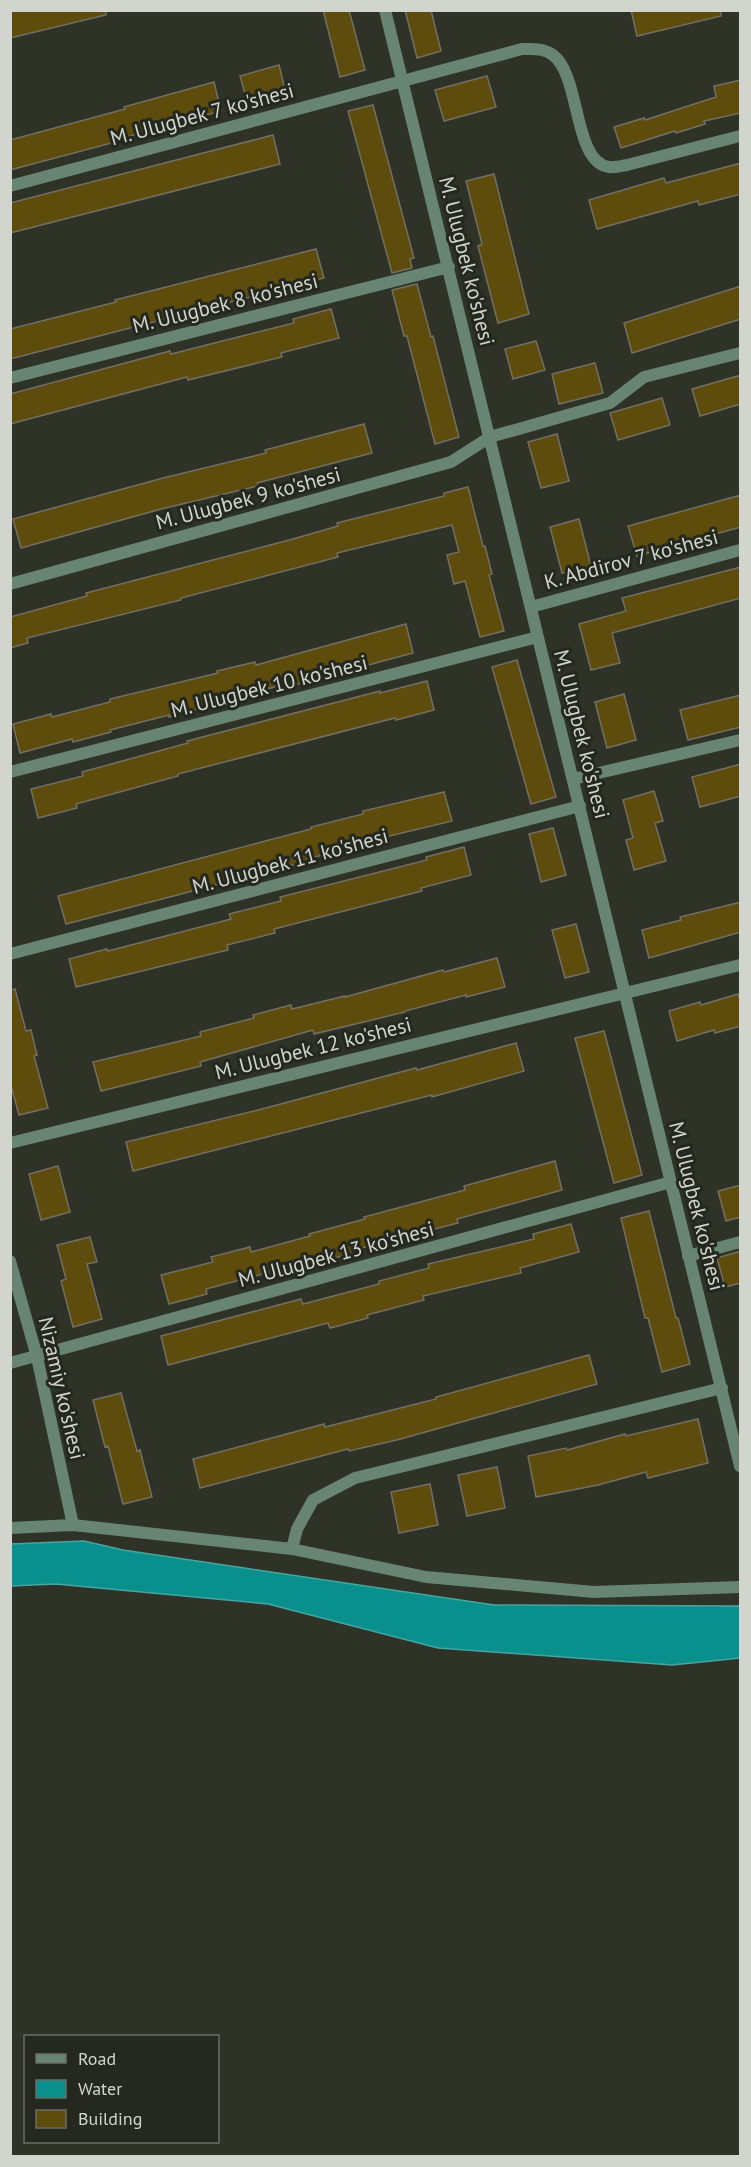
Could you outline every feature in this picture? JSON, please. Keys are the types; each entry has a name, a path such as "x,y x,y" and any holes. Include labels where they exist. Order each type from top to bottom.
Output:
{"street":[{"name":"M. Ulugbek ko'shesi","path":"386,10 741,1466"},
{"name":"M. Ulugbek 7 ko'shesi","path":"10,186 522,49 539,49 553,55 565,68 587,146 599,163 609,167 627,165 741,136"},
{"name":"M. Ulugbek 8 ko'shesi","path":"10,378 449,267"},
{"name":"M. Ulugbek 9 ko'shesi","path":"10,584 451,462 490,437 610,403 644,377 741,353"},
{"name":"K. Abdirov 7 ko'shesi","path":"531,607 741,550"},
{"name":"M. Ulugbek 10 ko'shesi","path":"10,772 538,638"},
{"path":"573,780 741,740"},
{"name":"M. Ulugbek 11 ko'shesi","path":"10,954 579,806"},
{"name":"M. Ulugbek 12 ko'shesi","path":"10,1143 741,965"},
{"name":"M. Ulugbek 13 ko'shesi","path":"10,1364 671,1182"},
{"path":"688,1256 741,1242"},
{"name":"Nizamiy ko'shesi","path":"10,1260 37,1357 73,1524"},
{"path":"292,1549 297,1529 313,1500 355,1478 722,1388"},
{"path":"10,1528 73,1524 292,1549 426,1577 594,1592 741,1587"}],"water":[{"path":"84,1541 123,1550 494,1605 740,1606 740,1658 672,1665 438,1648 268,1604 56,1584 11,1586 11,1544"}],"building":[{"path":"10,10 106,10 106,15 10,38"},
{"path":"323,10 349,10 365,70 340,77"},
{"path":"405,10 431,10 441,51 417,58"},
{"path":"631,10 721,10 721,16 637,36"},
{"path":"279,65 286,94 248,104 240,76"},
{"path":"487,76 496,107 444,121 435,90"},
{"path":"741,80 741,113 704,121 705,124 621,148 614,127 644,118 645,120 716,97 714,86"},
{"path":"214,82 221,111 10,170 10,140"},
{"path":"373,105 414,258 410,259 412,268 392,273 348,111"},
{"path":"273,135 280,164 10,233 10,203"},
{"path":"741,163 741,194 699,205 698,201 597,229 589,200 664,178 666,183"},
{"path":"494,174 529,314 498,323 478,246 482,244 466,181"},
{"path":"316,249 324,278 10,359 10,329"},
{"path":"417,284 459,437 435,444 407,336 404,336 392,290"},
{"path":"741,286 741,319 632,353 624,323"},
{"path":"331,309 339,338 281,353 282,357 188,380 187,377 10,424 10,394 170,351 171,354 294,323 293,319"},
{"path":"536,341 545,370 513,379 505,349"},
{"path":"595,363 603,393 559,404 552,374"},
{"path":"741,375 741,404 700,416 692,389"},
{"path":"662,398 670,425 618,440 610,413"},
{"path":"364,424 372,453 257,483 258,486 161,509 21,548 13,519 163,478 266,453 265,450"},
{"path":"557,434 569,481 541,488 528,442"},
{"path":"468,487 492,574 489,575 504,631 480,637 465,581 454,584 447,555 459,552 452,525 337,553 338,557 181,598 181,600 27,638 28,643 10,648 10,617 87,596 86,593 293,539 338,526 337,523 444,496 444,493"},
{"path":"741,495 741,527 637,556 628,526"},
{"path":"579,519 591,566 562,573 550,527"},
{"path":"741,567 741,598 612,633 620,663 591,670 579,624 626,611 622,598"},
{"path":"406,624 413,653 279,689 278,686 169,717 169,715 110,730 111,732 73,742 72,739 20,753 13,724 51,714 52,717 110,702 110,699 255,662 256,665"},
{"path":"517,660 556,797 531,804 492,667"},
{"path":"427,681 434,710 178,774 178,776 76,804 77,808 38,818 31,789 83,776 82,772 188,743 187,741"},
{"path":"624,694 636,740 607,748 595,702"},
{"path":"741,695 741,727 688,740 680,710"},
{"path":"741,764 741,796 700,807 692,777"},
{"path":"654,791 663,821 655,823 666,861 634,870 626,840 633,838 623,800"},
{"path":"444,792 452,821 356,844 357,846 307,859 308,861 66,924 58,896 311,829 311,827 363,814 363,811"},
{"path":"553,828 566,875 541,882 529,834"},
{"path":"464,847 471,875 421,888 422,891 274,929 275,933 227,945 228,950 76,987 69,959 231,919 229,914 281,901 280,897 427,860 426,857"},
{"path":"741,902 741,932 649,958 642,930 681,920 680,917"},
{"path":"576,924 589,972 565,978 552,930"},
{"path":"497,958 505,987 314,1034 313,1030 200,1062 201,1066 101,1091 93,1062 201,1036 200,1032 254,1018 253,1015 291,1005 292,1009 345,997"},
{"path":"15,989 26,1031 31,1030 37,1055 34,1056 48,1108 19,1115 10,1082 10,990"},
{"path":"738,994 741,1003 741,1026 715,1033 714,1030 677,1041 669,1011 700,1002 701,1005"},
{"path":"604,1031 642,1175 614,1183 575,1038"},
{"path":"516,1043 524,1071 432,1097 432,1095 133,1171 126,1142 416,1068 417,1070"},
{"path":"555,1161 562,1190 457,1219 458,1223 354,1250 355,1253 309,1264 310,1267 272,1277 270,1272 206,1289 207,1294 169,1304 161,1275 213,1262 211,1257 250,1247 251,1252 310,1236 309,1234 365,1219 364,1217 465,1190 464,1186"},
{"path":"58,1166 70,1212 41,1220 29,1174"},
{"path":"741,1185 741,1217 726,1221 718,1191"},
{"path":"649,1211 690,1364 662,1372 648,1318 645,1318 621,1218"},
{"path":"571,1224 579,1252 520,1268 521,1273 423,1296 424,1300 367,1315 368,1318 330,1328 328,1323 168,1365 161,1336 301,1299 303,1304 379,1284 379,1281 429,1268 428,1264 534,1239 533,1234"},
{"path":"90,1237 97,1262 87,1264 102,1319 73,1327 61,1281 66,1279 57,1245"},
{"path":"741,1251 741,1283 725,1287 717,1258"},
{"path":"589,1355 597,1384 397,1440 349,1451 348,1449 200,1488 193,1459 324,1424 325,1427 436,1399 436,1397"},
{"path":"121,1393 137,1451 140,1450 152,1497 123,1504 93,1400"},
{"path":"698,1419 708,1463 648,1478 646,1472 598,1485 536,1497 528,1456 566,1448 567,1450 625,1434 626,1436"},
{"path":"497,1467 505,1508 467,1516 458,1475"},
{"path":"430,1484 438,1525 399,1533 391,1492"}]}
